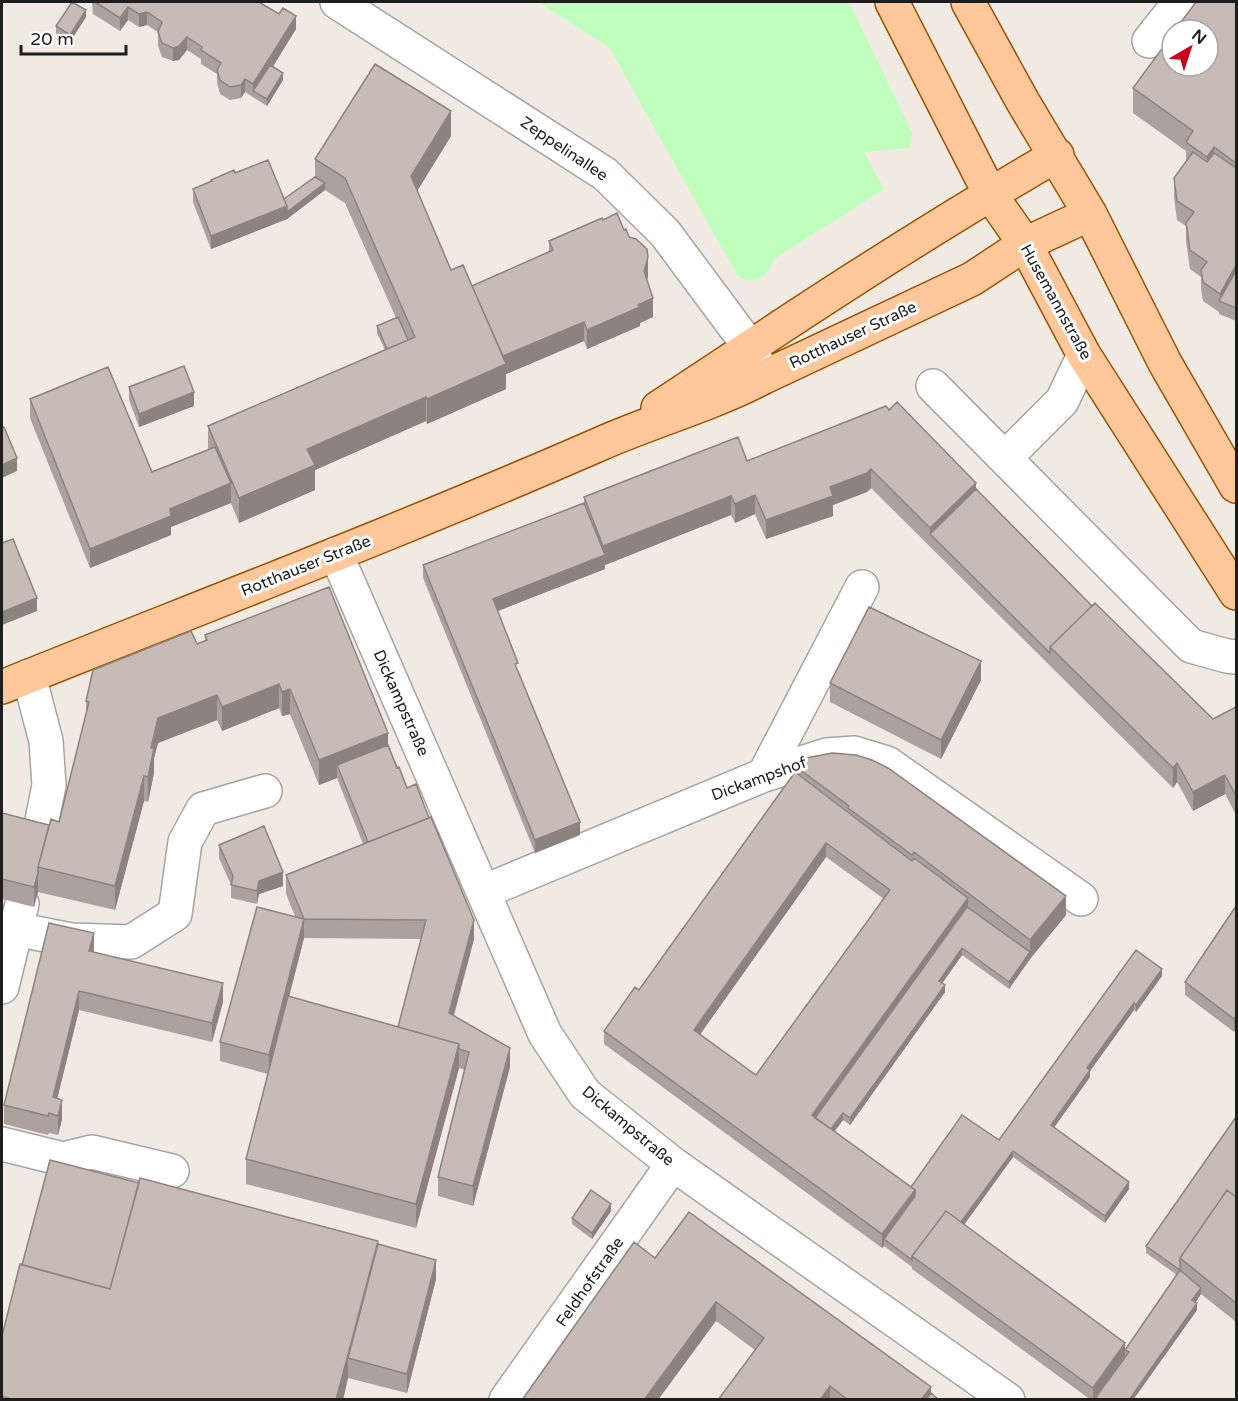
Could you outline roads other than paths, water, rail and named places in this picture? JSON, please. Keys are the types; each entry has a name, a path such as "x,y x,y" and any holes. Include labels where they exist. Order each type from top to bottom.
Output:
{"main road":[{"name":"Husemannstraße","path":"892,2 990,194 1025,244 1084,356 1236,593"},
{"path":"968,2 1023,102 1057,155 1165,363 1236,486"},
{"name":"Rotthauser Straße","path":"608,440 749,346 990,194 1057,155"},
{"name":"Rotthauser Straße","path":"15,682 336,554 608,440 733,393 972,279 1025,244 1089,214"}],"street":[{"name":"Zeppelinallee","path":"337,2 605,174 665,233 749,346 764,377"},
{"path":"1149,41 1180,2"},
{"path":"1005,458 1062,401 1084,356"},
{"path":"933,386 1191,646 1236,657"},
{"name":"Dickampstraße","path":"336,554 545,1034 585,1094 673,1164 1008,1400"},
{"path":"764,775 862,587"},
{"path":"15,682 46,741 50,785 38,841"},
{"name":"Dickampshof","path":"483,892 764,775 827,755 854,753 887,763 1081,899"},
{"path":"2,987 19,916 71,940 131,942 175,914 185,842 203,809 265,791"},
{"path":"2,1144 63,1159 92,1152 172,1171"},
{"name":"Feldhofstraße","path":"506,1400 673,1164"}]}
